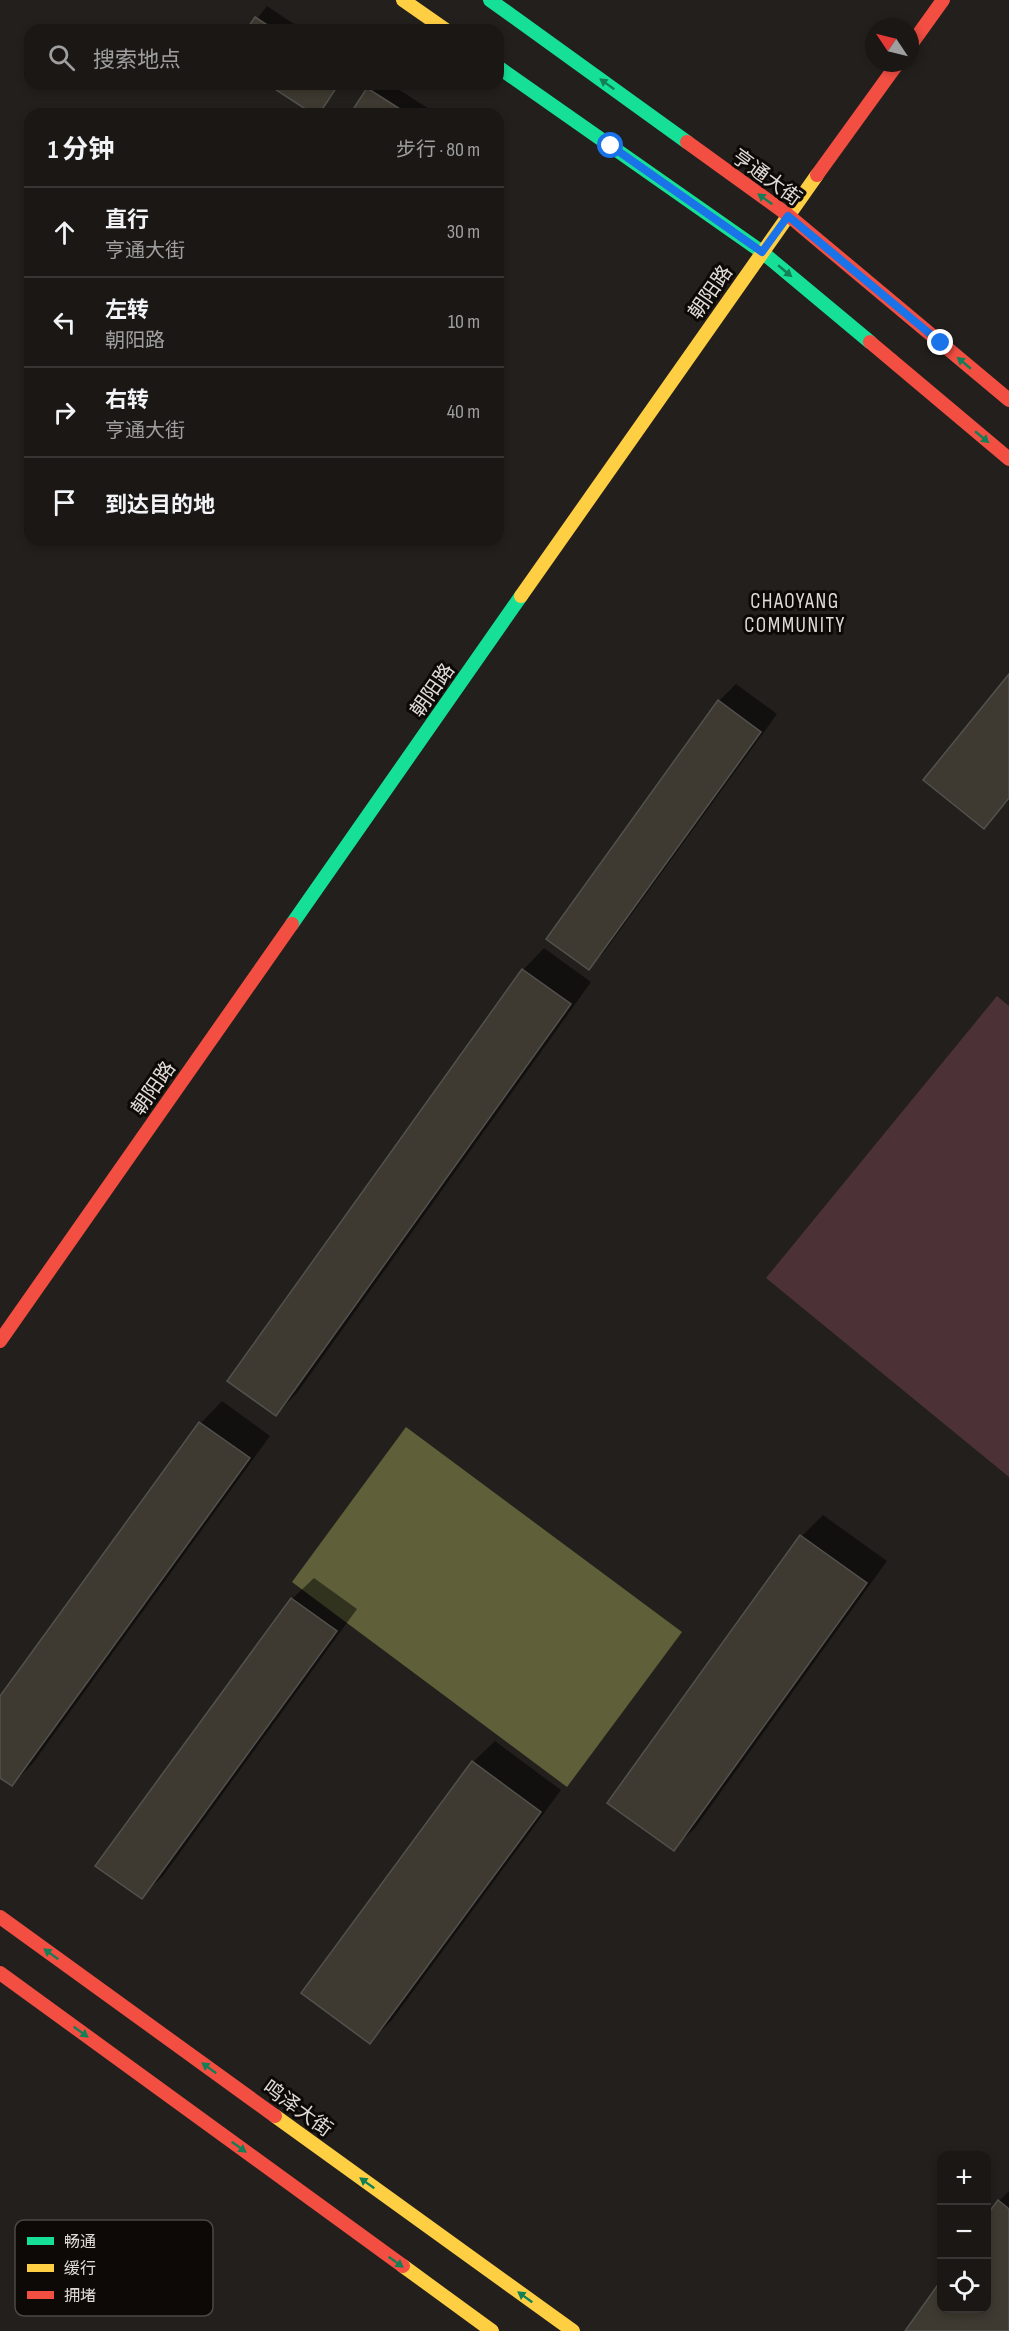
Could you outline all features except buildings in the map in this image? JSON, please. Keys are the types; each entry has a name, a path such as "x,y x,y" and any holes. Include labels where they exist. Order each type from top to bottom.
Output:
{"street":[{"path":"404,0 438,24"},
{"name":"亨通大街","path":"490,0 788,216 1009,400"},
{"path":"919,33 943,0"},
{"path":"504,71 762,252 1009,459"},
{"name":"朝阳路","path":"0,1341 762,252 892,72"},
{"name":"鸣泽大街","path":"0,1917 573,2331"},
{"path":"0,1973 492,2331"}],"shaded area":[{"path":"997,996 1009,1006 1009,1477 766,1278"},
{"path":"406,1427 682,1632 567,1787 292,1582"}],"traffic: fast":[{"path":"490,0 687,142"},
{"path":"504,71 762,252 870,342"},
{"path":"292,924 521,596"}],"traffic: slow":[{"path":"403,0 437,24"},
{"path":"521,596 817,175"},
{"path":"275,2116 573,2331"},
{"path":"403,2266 492,2331"}],"traffic: jam":[{"path":"919,33 943,0"},
{"path":"817,175 891,72"},
{"path":"687,142 788,215 1009,400"},
{"path":"870,342 1009,459"},
{"path":"0,1341 292,924"},
{"path":"0,1917 275,2116"},
{"path":"0,1973 403,2266"}],"district":[{"name":"CHAOYANG COMMUNITY","path":"795,613"}],"route":[{"path":"611,146 762,252 788,216 941,343"}]}
